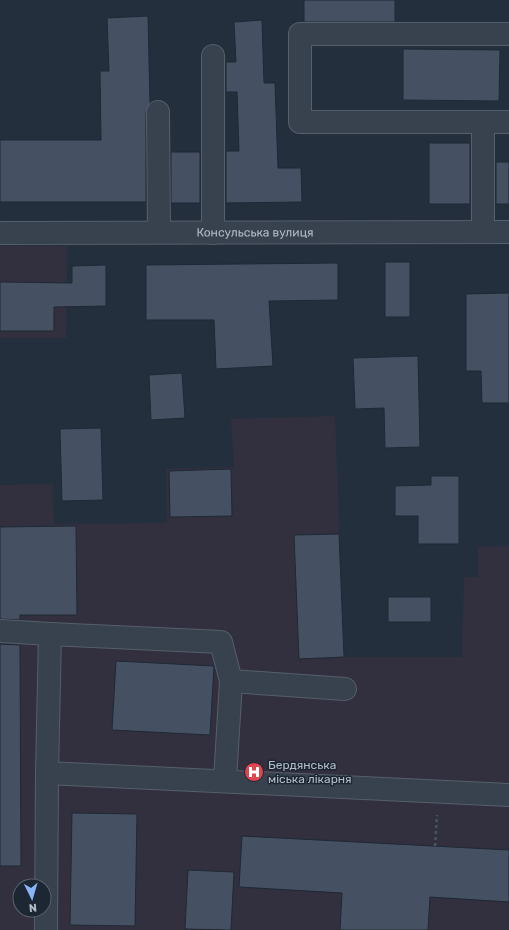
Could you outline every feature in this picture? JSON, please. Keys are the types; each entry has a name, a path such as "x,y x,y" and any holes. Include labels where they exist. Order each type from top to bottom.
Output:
{"street":[{"path":"509,34 300,34 300,122 509,122"},
{"path":"213,56 213,232"},
{"path":"158,112 159,232"},
{"path":"482,122 483,232"},
{"name":"Консульська вулиця","path":"0,233 509,232"},
{"path":"0,631 220,642 231,681 225,781"},
{"path":"46,930 50,634"},
{"path":"231,681 345,689"},
{"path":"47,773 509,795"}],"path":[{"path":"435,846 438,792"}],"shaded area":[{"path":"0,246 67,246 66,338 0,338"},
{"name":"Бердянська міська лікарня","path":"335,416 344,657 462,657 464,577 478,577 478,547 509,546 509,930 0,930 0,485 53,484 54,524 167,523 166,469 234,467 231,419"}],"building":[{"path":"304,0 395,0 395,22 304,22"},
{"path":"148,16 150,103 146,112 146,202 0,202 0,140 101,140 100,71 109,71 107,18"},
{"path":"262,20 264,83 275,83 278,168 301,168 302,202 226,203 226,151 239,151 237,92 226,92 226,62 236,62 234,22"},
{"path":"403,49 500,50 499,101 403,100"},
{"path":"429,143 470,143 470,204 429,204"},
{"path":"171,152 200,152 200,203 171,203"},
{"path":"496,162 509,162 509,204 496,204"},
{"path":"385,262 410,262 410,317 385,317"},
{"path":"338,263 338,300 269,301 273,366 216,369 214,320 146,320 146,265"},
{"path":"106,265 106,306 54,307 54,331 0,331 0,282 72,283 72,266"},
{"path":"509,293 509,403 482,403 481,371 466,371 466,294"},
{"path":"418,356 420,447 385,448 384,408 355,409 353,358"},
{"path":"182,373 185,418 151,420 149,375"},
{"path":"101,428 103,500 62,501 60,429"},
{"path":"231,469 232,516 170,517 169,471"},
{"path":"431,476 459,476 459,544 418,544 418,516 395,516 395,486 431,485"},
{"path":"76,526 77,615 20,615 20,620 0,619 0,527"},
{"path":"339,534 344,657 299,659 294,535"},
{"path":"388,597 431,597 431,622 388,622"},
{"path":"0,644 20,645 21,866 0,866"},
{"path":"116,661 214,666 210,735 112,730"},
{"path":"72,813 137,814 135,926 70,925"},
{"path":"242,836 509,850 509,902 430,897 428,930 340,930 342,893 239,887"},
{"path":"188,870 234,872 231,930 185,929"}],"place":[{"name":"Бердянська міська лікарня","path":"254,772"}]}
